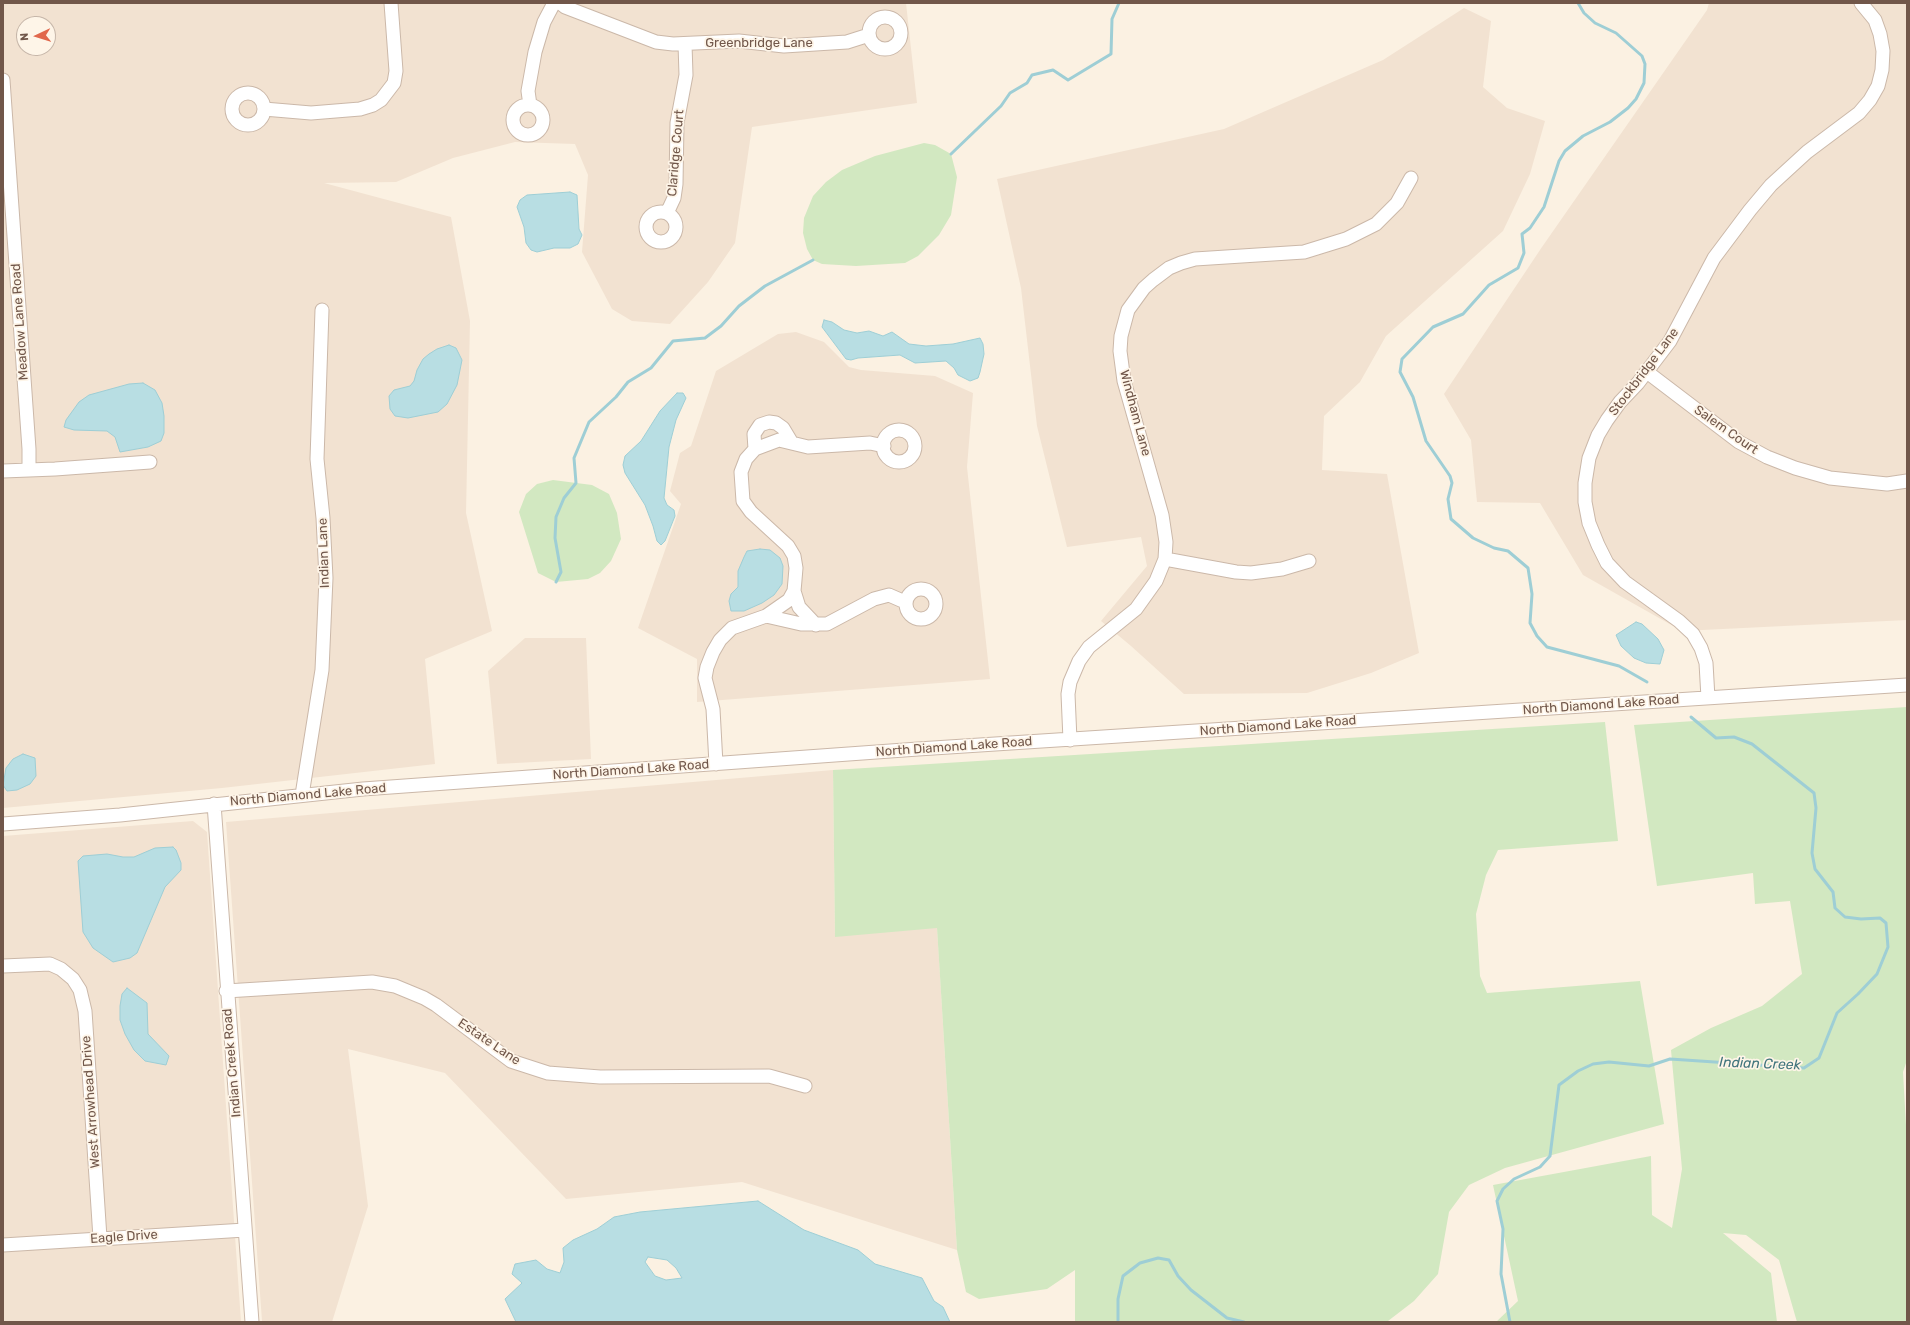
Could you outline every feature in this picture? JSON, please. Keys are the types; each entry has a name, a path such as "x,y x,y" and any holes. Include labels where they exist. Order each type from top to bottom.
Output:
{"street":[{"path":"264,109 311,113 360,109 373,106 381,100 394,83 396,71 391,3"},
{"path":"530,105 528,91 535,52 544,22 554,3"},
{"name":"Greenbridge Lane","path":"560,3 565,7 656,42 673,44 739,41 784,46 847,42 869,35"},
{"name":"Stockbridge Lane","path":"1708,698 1706,663 1701,648 1693,634 1679,621 1624,582 1607,562 1589,523 1585,502 1585,483 1589,458 1598,435 1620,402 1647,372 1680,324 1714,258 1750,210 1771,185 1807,152 1859,113 1870,100 1878,86 1882,70 1883,51 1880,34 1875,20 1861,3"},
{"name":"Claridge Court","path":"667,213 674,198 676,184 677,123 686,75 685,44"},
{"name":"Meadow Lane Road","path":"3,80 29,449 28,469"},
{"name":"Windham Lane","path":"1070,740 1068,694 1070,682 1079,661 1089,647 1136,609 1156,581 1165,559 1166,542 1162,515 1124,381 1120,351 1121,336 1128,310 1144,288 1153,280 1169,268 1181,263 1195,259 1300,253 1346,239 1376,224 1397,203 1411,178"},
{"name":"Indian Lane","path":"302,795 322,670 325,574 323,518 317,459 322,310"},
{"name":"Salem Court","path":"1647,372 1739,442 1767,457 1795,468 1830,478 1887,484 1907,482"},
{"path":"755,449 754,434 760,424 769,422 776,423 783,428 792,443"},
{"path":"816,625 799,607 794,591 796,568 794,556 788,546 751,512 743,501 741,472 746,459 755,449 780,440 808,447 870,443 884,446"},
{"path":"3,471 150,462"},
{"path":"1165,559 1236,572 1251,573 1282,569 1309,561"},
{"path":"716,764 714,709 706,678 707,667 720,640 732,628 766,616 789,600 794,591"},
{"path":"766,616 801,624 827,624 874,599 889,595 906,602"},
{"name":"North Diamond Lake Road","path":"3,824 120,814 302,795 716,764 1907,685"},
{"name":"Indian Creek Road","path":"214,804 226,991 252,1322"},
{"name":"West Arrowhead Drive","path":"3,966 43,963 61,969 77,984 85,1011 100,1238"},
{"name":"Estate Lane","path":"226,991 372,982 395,986 424,998 436,1005 511,1061 548,1073 600,1077 769,1076 805,1086"},
{"name":"Eagle Drive","path":"3,1245 245,1230"}],"shaded area":[{"path":"3,3 906,3 917,103 752,127 735,243 708,282 670,324 632,321 612,309 582,252 588,175 575,144 515,142 453,158 396,182 324,183 451,217 470,321 466,513 492,631 425,659 435,764 222,788 3,808"},
{"path":"1709,3 1907,3 1907,620 1682,631 1583,575 1540,503 1477,502 1471,440 1444,394 1542,247 1707,10"},
{"path":"1464,8 1491,21 1483,87 1507,108 1545,121 1530,174 1503,231 1386,336 1360,382 1324,416 1322,470 1387,474 1419,653 1371,673 1307,693 1184,694 1101,621 1147,566 1141,537 1067,547 1037,426 1021,288 997,179 1224,129 1383,60"},
{"path":"796,332 824,342 849,367 861,370 935,376 973,393 967,467 990,679 697,702 697,659 638,628 681,504 670,491 680,453 691,446 716,371 778,334"},
{"path":"525,638 586,638 591,759 497,764 488,671"},
{"path":"833,770 835,936 937,927 957,1250 742,1182 566,1199 445,1073 348,1049 368,1206 332,1322 262,1321 226,822"},
{"path":"193,821 207,832 241,1322 3,1322 3,836"}],"green space":[{"path":"924,143 935,145 951,154 957,177 951,215 939,235 918,256 905,263 856,266 822,264 813,260 807,249 803,233 804,218 813,196 826,182 842,170 875,156"},
{"path":"553,480 592,485 609,494 617,513 621,539 611,561 600,573 588,579 556,582 538,573 519,512 526,494 537,484"},
{"path":"1907,707 1907,1060 1903,1072 1907,1143 1907,1322 1797,1322 1779,1260 1746,1235 1723,1233 1771,1273 1777,1322 1496,1322 1518,1301 1493,1185 1651,1156 1652,1215 1672,1228 1682,1169 1671,1050 1711,1028 1762,1006 1802,974 1790,901 1755,904 1753,873 1657,886 1634,725"},
{"path":"1605,722 1618,841 1498,850 1486,875 1476,914 1480,976 1487,993 1640,981 1664,1124 1505,1168 1469,1185 1449,1212 1438,1274 1414,1301 1388,1321 1389,1322 1075,1322 1075,1270 1047,1289 979,1299 966,1292 957,1250 937,928 835,937 833,770"}],"water":[{"path":"570,192 577,195 579,229 582,235 578,244 570,248 554,248 537,252 531,250 526,243 524,227 517,207 520,200 527,195"},
{"path":"824,320 832,322 844,330 857,333 869,331 883,336 892,332 909,344 926,346 953,344 980,338 983,344 984,354 978,378 970,381 958,375 954,368 946,361 915,363 900,355 858,358 851,360 846,359 822,327"},
{"path":"449,345 456,348 462,360 457,385 447,404 438,412 408,418 395,416 390,409 389,396 394,390 410,386 414,381 417,370 423,359 437,349"},
{"path":"143,383 155,390 162,403 164,433 161,441 148,447 120,452 115,437 107,431 74,430 64,427 66,420 79,402 89,395 129,384"},
{"path":"677,393 683,393 686,398 676,420 669,447 664,498 667,505 674,510 675,516 665,541 661,545 657,541 645,505 625,473 623,465 625,456 641,441 660,411"},
{"path":"760,549 770,550 780,558 783,566 782,584 774,595 762,603 744,611 731,611 729,601 731,594 738,587 738,571 744,557 747,551"},
{"path":"1636,622 1642,624 1658,639 1664,650 1660,664 1646,663 1634,658 1621,646 1616,635"},
{"path":"23,754 35,758 36,776 30,784 17,790 7,791 3,785 6,768 13,759"},
{"path":"173,847 176,850 181,863 181,870 165,887 137,953 130,958 113,962 93,948 83,932 78,861 83,856 107,854 123,857 134,857 155,848"},
{"path":"127,988 147,1003 148,1034 169,1056 166,1065 145,1061 134,1050 125,1034 120,1020 120,1006 122,994"},
{"path":"758,1201 804,1230 858,1250 875,1264 922,1278 934,1301 943,1307 950,1322 516,1322 505,1299 522,1283 512,1274 515,1264 536,1260 547,1269 560,1273 564,1262 563,1248 573,1240 597,1229 614,1217 640,1212","holes":["648,1257 667,1260 676,1268 682,1278 666,1280 655,1276 645,1262"]}],"waterway":[{"path":"951,154 1001,106 1010,93 1027,83 1032,75 1053,70 1068,80 1111,54 1112,19 1119,3"},
{"name":"Indian Creek","path":"1578,3 1584,13 1595,23 1616,33 1642,56 1645,64 1644,83 1636,99 1628,108 1610,122 1583,136 1565,151 1559,161 1544,207 1530,228 1522,234 1524,253 1518,268 1489,285 1463,314 1433,327 1402,359 1400,372 1413,397 1426,441 1450,476 1452,483 1448,499 1451,519 1473,538 1494,548 1508,551 1528,568 1532,594 1530,623 1537,636 1547,647 1619,666 1647,682"},
{"path":"556,582 561,572 555,538 556,517 564,498 576,483 574,458 589,422 616,397 628,382 651,368 673,341 705,338 721,326 739,306 765,286 813,260"},
{"name":"Indian Creek","path":"1510,1322 1501,1274 1503,1229 1497,1201 1503,1189 1514,1179 1540,1167 1550,1156 1559,1085 1578,1071 1593,1064 1609,1062 1649,1066 1670,1059 1804,1068 1819,1058 1837,1013 1877,974 1888,947 1886,923 1880,918 1861,919 1845,917 1835,908 1833,892 1815,869 1812,853 1816,808 1814,793 1752,744 1734,737 1716,738 1691,717"},
{"name":"Indian Creek","path":"1118,1322 1118,1299 1123,1276 1140,1263 1158,1258 1169,1260 1178,1276 1191,1290 1227,1318 1244,1322"}]}
